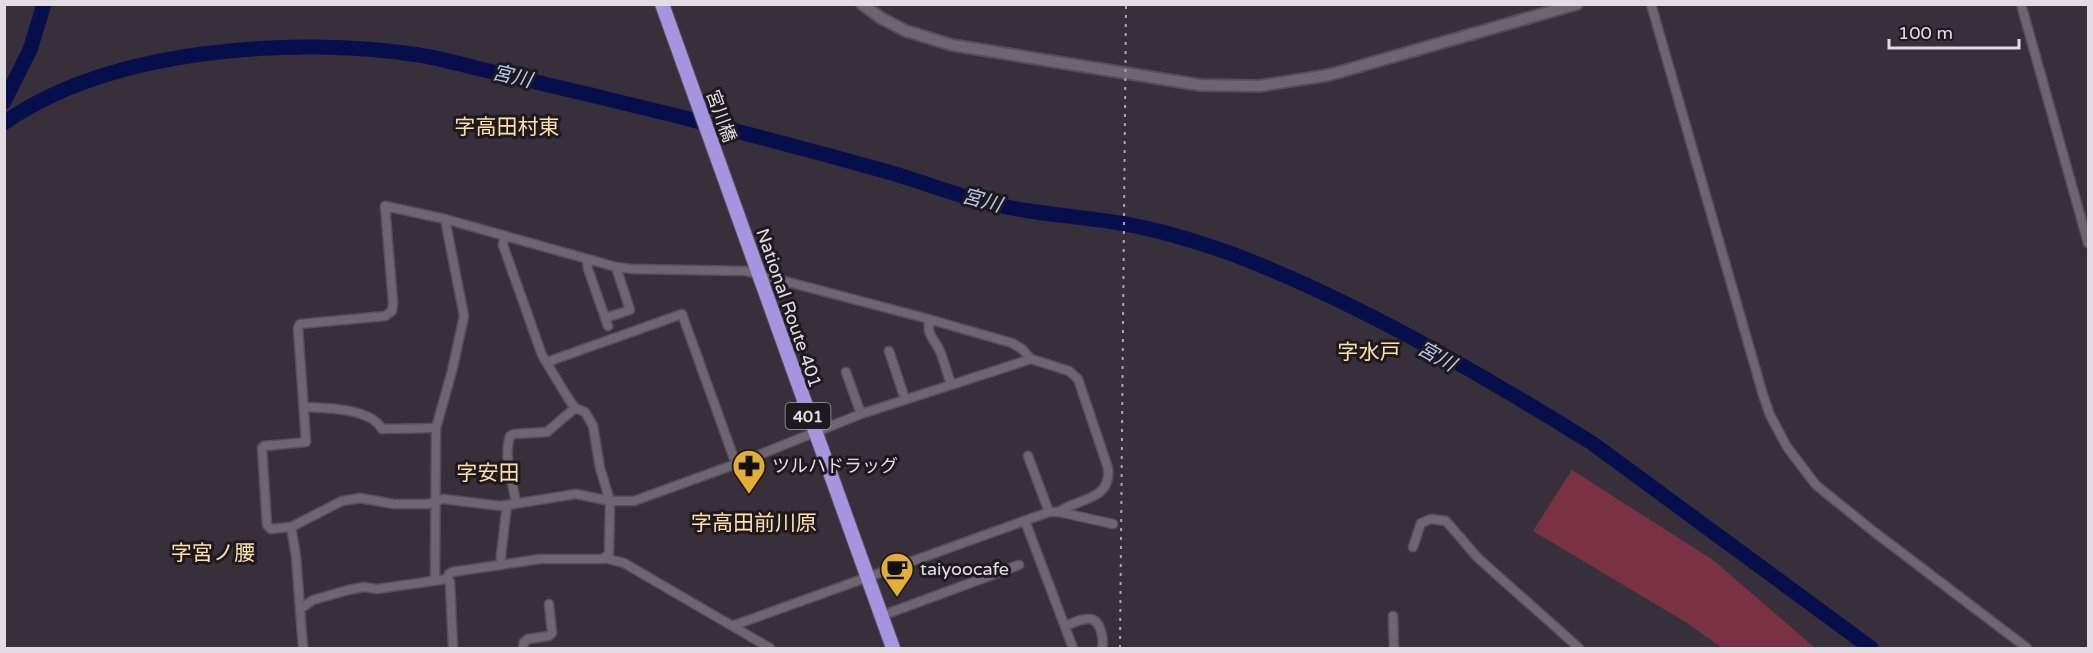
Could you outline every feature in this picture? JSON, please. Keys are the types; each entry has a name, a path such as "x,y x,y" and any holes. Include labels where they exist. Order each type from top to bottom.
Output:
{"highway":[{"name":"宮川橋","path":"662,4 726,182"},
{"name":"National Route 401","path":"726,182 893,648"}],"street":[{"path":"862,4 881,18 906,31 952,45 1200,85 1259,86 1329,75 1577,4"},
{"path":"1650,4 1763,395 1770,415 1787,447 1816,485 2027,648"},
{"path":"2021,4 2088,243"},
{"path":"732,626 867,576 1054,512 1100,492 1109,476 1108,468 1078,379 1069,371 1031,359 1022,349 1012,344 746,271 616,267 445,219 385,206 392,311 385,316 300,324 298,328 306,442 262,448 267,525 271,528 291,527 342,501 360,498 394,504 428,504 443,499 501,506 576,494 610,501 634,501 736,464 861,414 1031,359"},
{"path":"435,580 436,428 464,316 445,219"},
{"path":"447,579 449,574 501,565 540,559 596,560 609,554 610,501 600,468 593,426 585,412 575,408 542,355 503,245 505,236"},
{"path":"587,259 588,269 606,322 630,310 616,267"},
{"path":"547,362 682,314 736,464"},
{"path":"930,320 928,325 931,340 939,349 951,384"},
{"path":"889,351 905,399"},
{"path":"846,372 861,414"},
{"path":"305,407 344,410 374,419 382,429 436,428"},
{"path":"501,565 501,546 512,504 509,464 510,436 547,432 575,408"},
{"path":"1028,456 1054,512"},
{"path":"1054,512 1113,524"},
{"path":"1413,547 1421,523 1431,519 1446,521 1478,558 1579,648"},
{"path":"1025,521 1073,648"},
{"path":"291,527 296,556 303,648"},
{"path":"604,558 624,563 770,648"},
{"path":"881,616 1019,565"},
{"path":"300,609 313,600 348,590 364,587 377,589 447,579"},
{"path":"447,579 450,582 453,648"},
{"path":"523,648 524,642 528,639 549,636 552,633 549,604"},
{"path":"1393,616 1394,648"},
{"path":"1065,626 1079,620 1095,621 1104,640 1102,648"}],"shaded area":[{"path":"1572,470 1713,560 1814,647 1722,648 1687,623 1533,531"}],"waterway":[{"path":"4,102 30,50 44,4"},
{"name":"宮川","path":"4,123 47,98 96,78 149,64 204,54 261,48 370,49 440,59 667,113 892,173 997,205 1129,225 1175,236 1235,255 1327,294 1507,391 1592,443 1871,648"}],"railway":[{"path":"1120,648 1126,4"}],"place":[{"name":"ツルハドラッグ","path":"749,495"},
{"name":"taiyoocafe","path":"897,598"}],"district":[{"name":"字高田村東","path":"507,127"},
{"name":"字水戸","path":"1369,352"},
{"name":"字安田","path":"488,473"},
{"name":"字高田前川原","path":"754,523"},
{"name":"字宮ノ腰","path":"213,553"}]}
